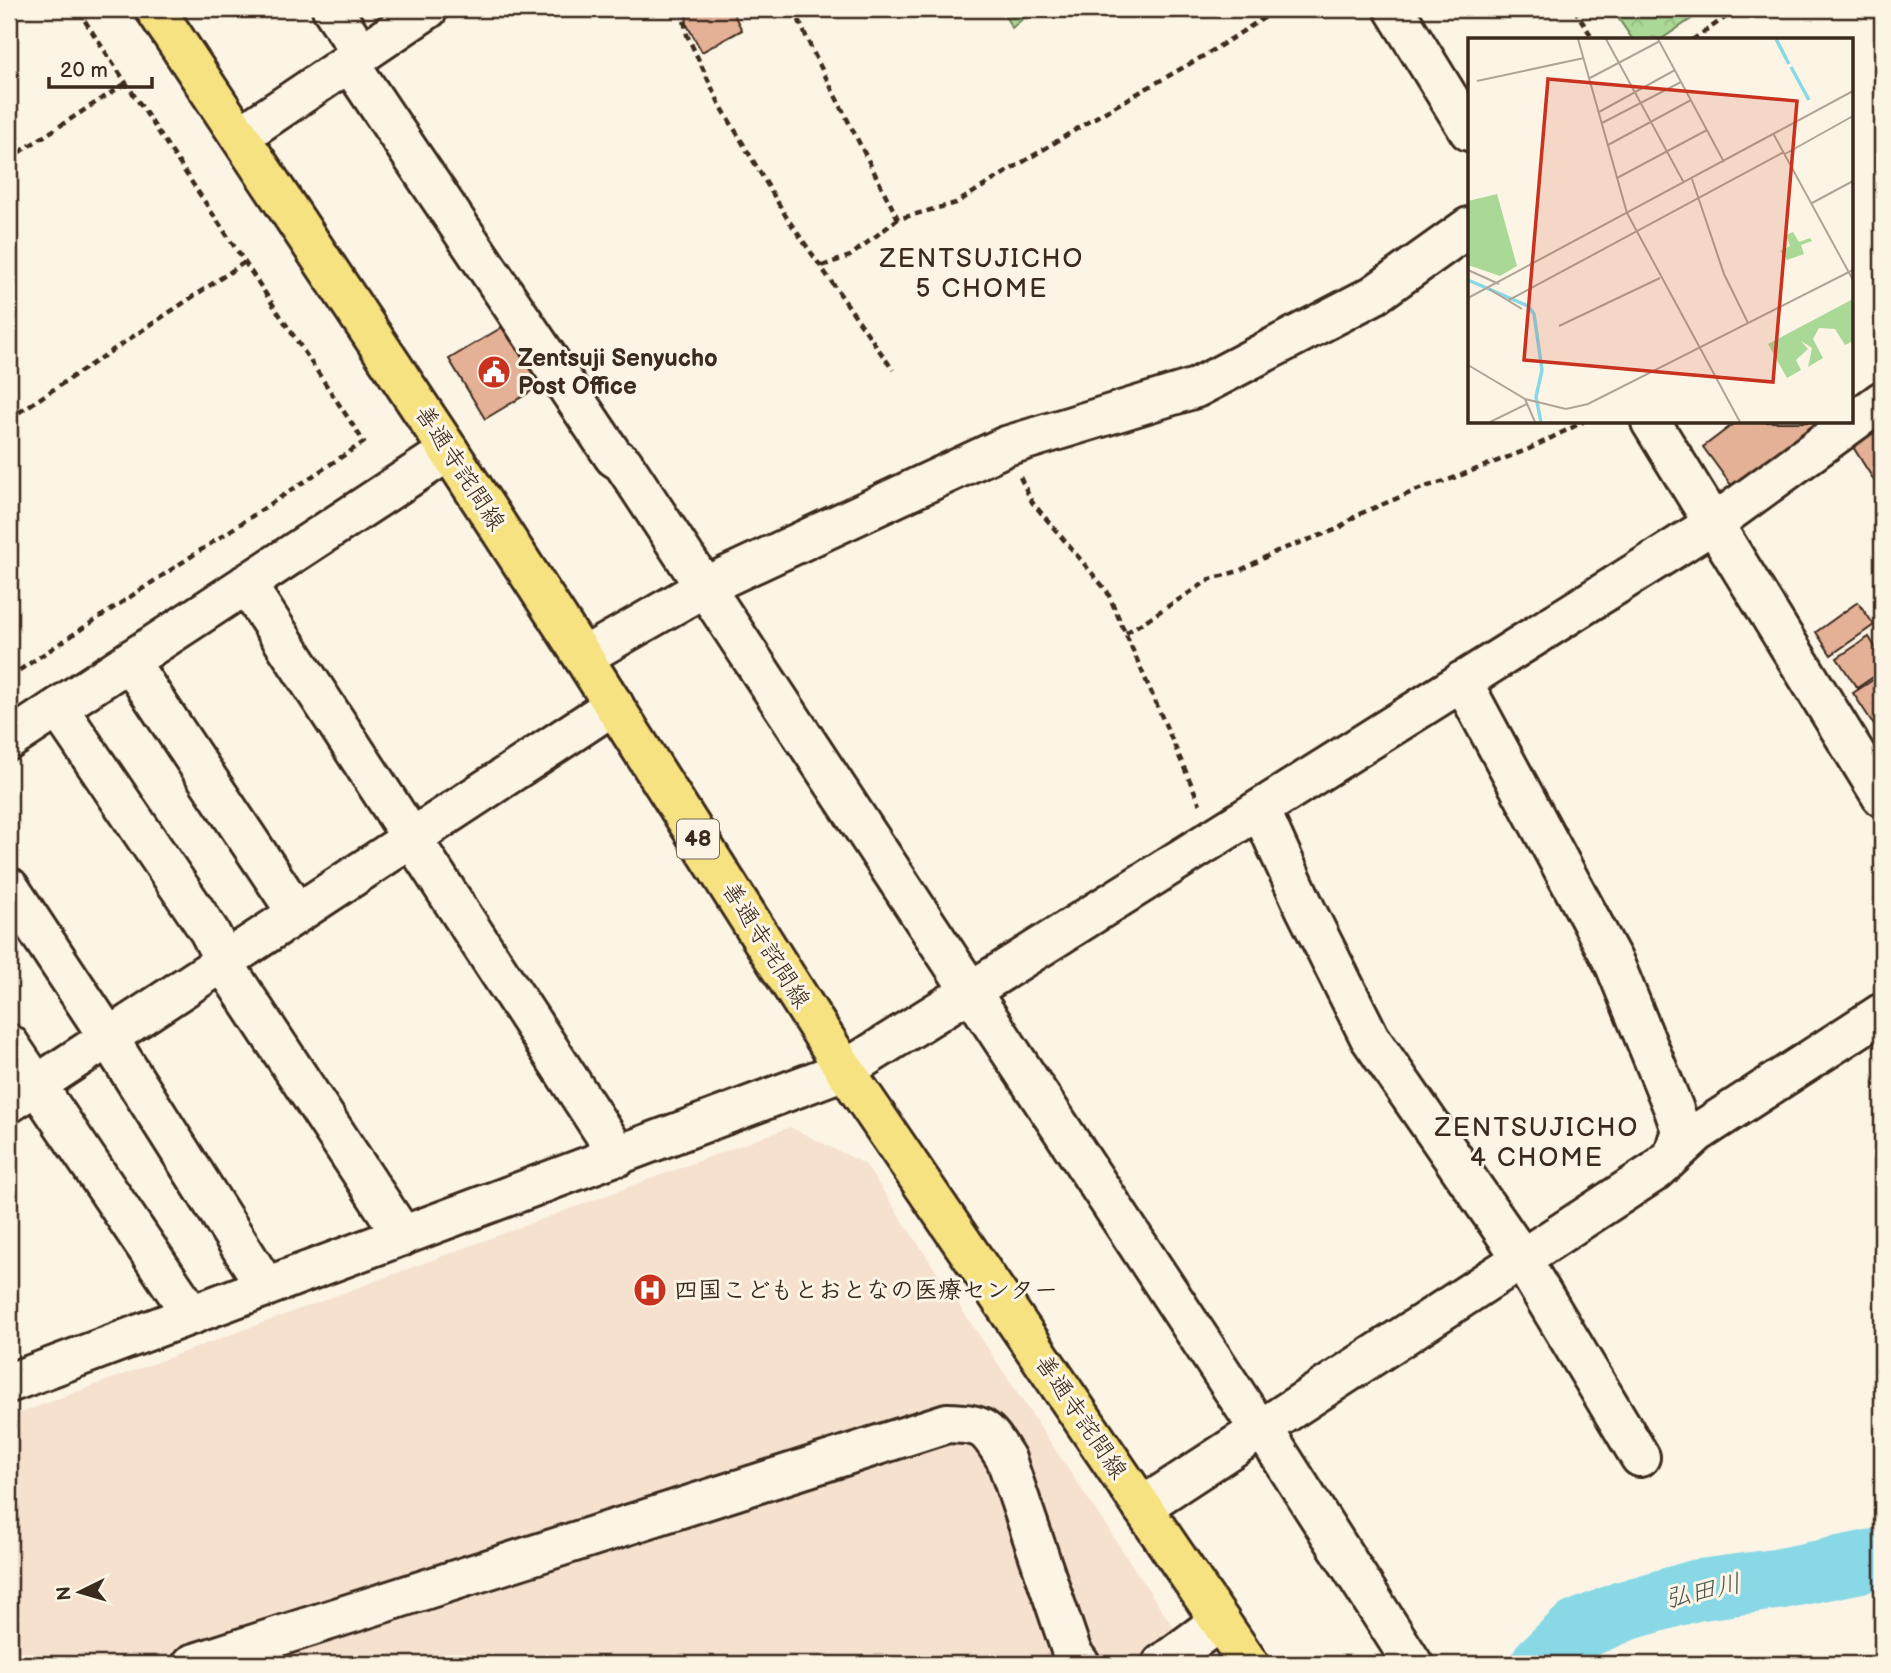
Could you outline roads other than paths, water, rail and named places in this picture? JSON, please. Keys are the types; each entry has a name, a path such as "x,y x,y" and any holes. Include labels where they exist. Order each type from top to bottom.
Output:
{"main road":[{"name":"善通寺詫間線","path":"155,9 583,657 845,1070 1249,1664"}],"street":[{"path":"332,9 355,58 614,457 623,463 1261,1429 1413,1664"},
{"path":"240,136 428,9"},
{"path":"1394,9 1468,129"},
{"path":"583,657 705,588 1006,446 1196,388 1374,295 1468,228"},
{"path":"1853,422 1882,401"},
{"path":"1652,424 1882,797"},
{"path":"9,1383 845,1070 1713,524 1850,424"},
{"path":"9,740 449,451"},
{"path":"246,584 619,1156"},
{"path":"129,661 297,913"},
{"path":"1462,681 1615,965 1674,1107 1681,1130 1674,1153"},
{"path":"22,1094 614,705"},
{"path":"58,708 209,931 225,961 403,1236"},
{"path":"1260,809 1305,908 1370,1038 1521,1259 1640,1458"},
{"path":"9,887 266,1287"},
{"path":"1142,1507 1656,1171 1697,1133 1882,1013"},
{"path":"9,1044 22,1094 192,1315"},
{"path":"192,1664 947,1423 975,1424 992,1437 1006,1459 1070,1661"},
{"path":"1162,1664 1220,1621"}],"waterway":[{"name":"弘田川","path":"1541,1664 1576,1631 1624,1611 1697,1590 1779,1579 1882,1558"}],"place":[{"name":"Zentsuji Senyucho Post Office","path":"494,372"},
{"name":"四国こどもとおとなの医療センター","path":"650,1290"}],"district":[{"name":"ZENTSUJICHO 5 CHOME","path":"982,274"},
{"name":"ZENTSUJICHO 4 CHOME","path":"1537,1143"}]}
